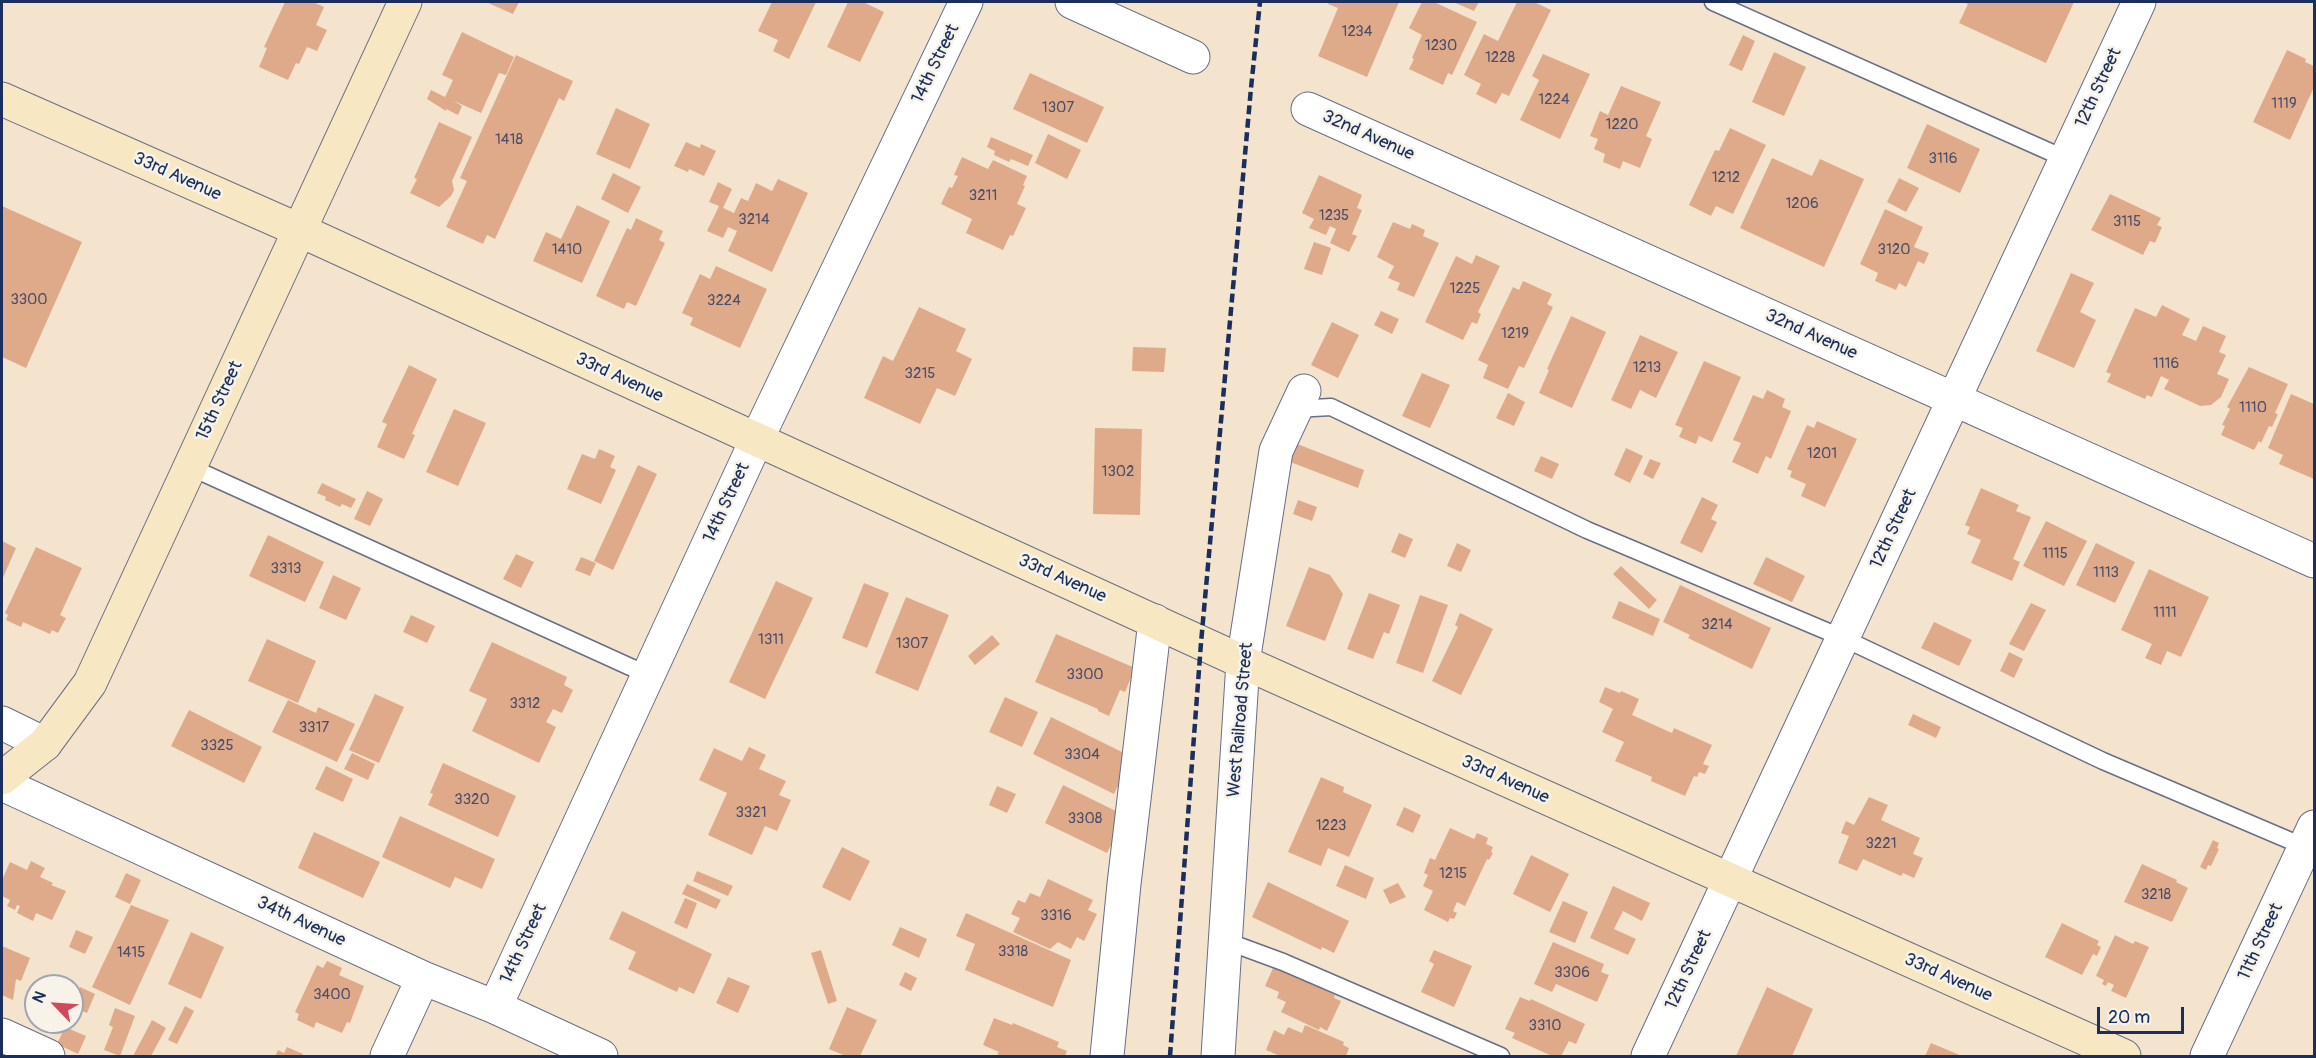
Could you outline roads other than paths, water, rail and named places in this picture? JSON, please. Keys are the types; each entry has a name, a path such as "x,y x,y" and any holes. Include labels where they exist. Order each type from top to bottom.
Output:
{"street":[{"name":"15th Street","path":"2,778 45,744 90,683 405,2"},
{"name":"14th Street","path":"495,1007 756,441 966,2"},
{"path":"1072,2 1193,57"},
{"name":"12th Street","path":"1648,1056 2139,2"},
{"name":"33rd Avenue","path":"2,99 298,230 1244,662 2124,1056"},
{"name":"32nd Avenue","path":"1308,109 2314,561"},
{"name":"West Railroad Street","path":"1218,1056 1244,662 1276,451 1299,400"},
{"path":"1107,1056 1124,884 1155,621"},
{"path":"2,723 45,744"},
{"name":"34th Avenue","path":"2,784 423,978 495,1007 601,1056"},
{"name":"11th Street","path":"2207,1056 2310,837"},
{"path":"387,1056 423,978"},
{"path":"2,1035 48,1056"}],"lane":[{"path":"1713,2 2066,159"},
{"path":"1299,400 1330,407 1587,530 1843,638 2103,761 2310,837"},
{"path":"190,467 648,675"},
{"path":"1226,941 1283,962 1501,1056"}],"railway":[{"path":"1170,1056 1201,643 1260,2"}]}
